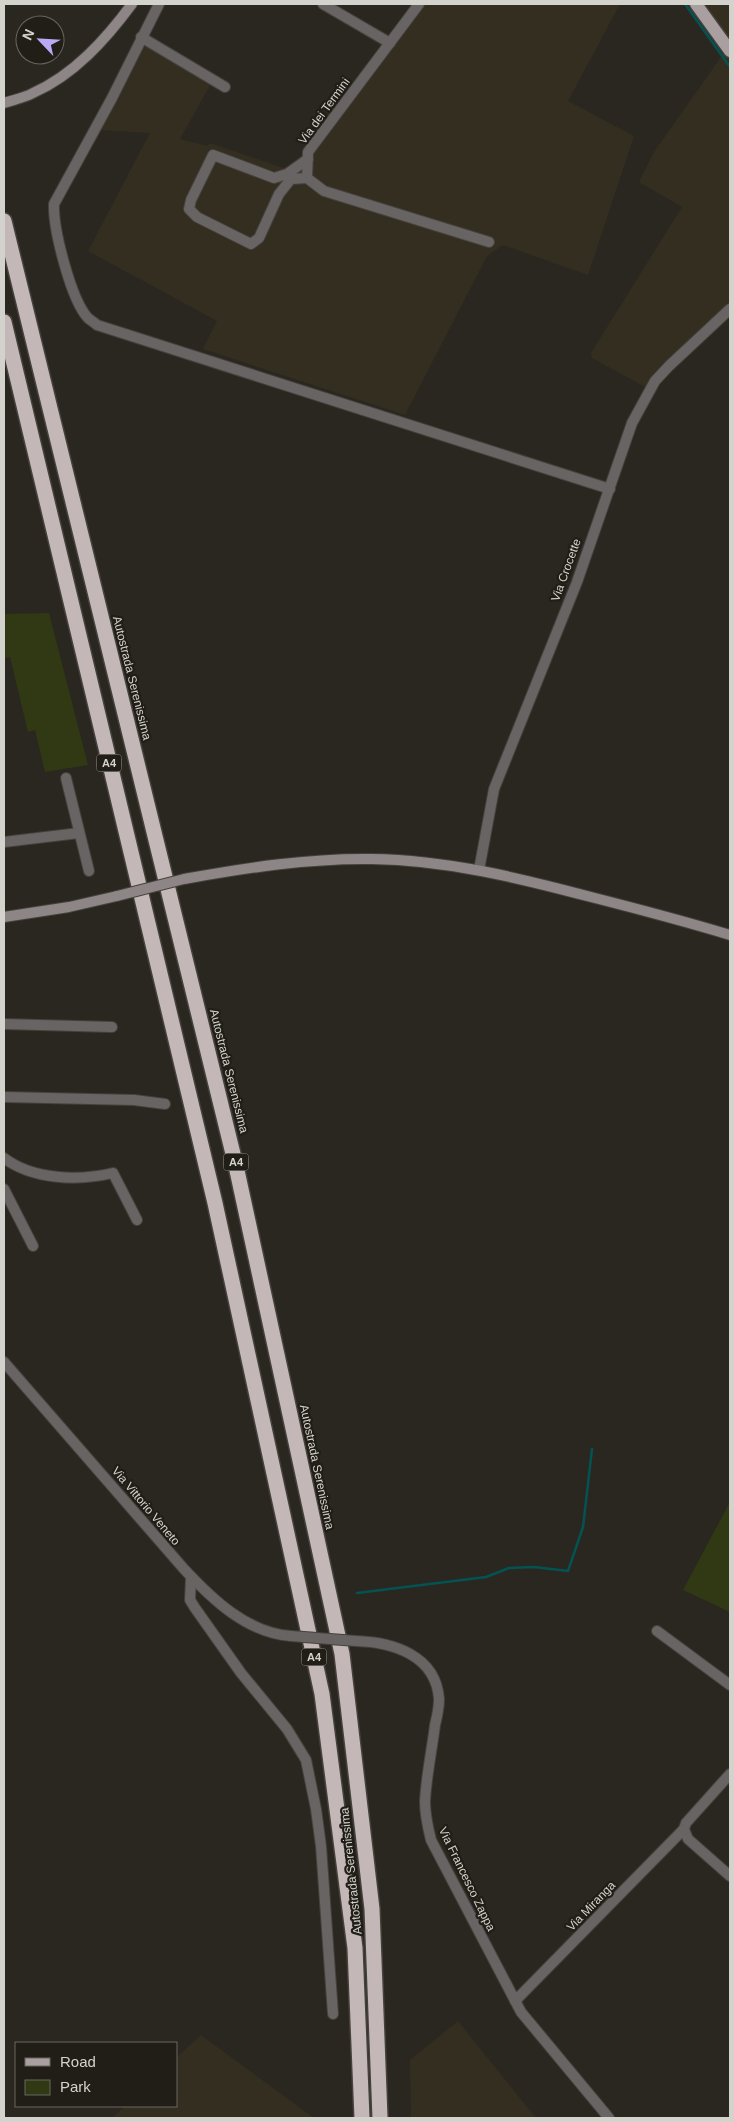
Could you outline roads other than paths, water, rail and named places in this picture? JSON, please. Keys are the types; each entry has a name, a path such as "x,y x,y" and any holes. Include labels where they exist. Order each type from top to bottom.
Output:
{"highway":[{"name":"Autostrada Serenissima","path":"4,221 236,1166 342,1654 372,1909 380,2118"},
{"name":"Autostrada Serenissima","path":"4,322 215,1203 322,1694 355,1948 362,2118"}],"main road":[{"path":"696,4 730,51"}],"street":[{"path":"4,103 33,94 68,72 98,46 132,4"},
{"path":"159,4 112,98 54,204 53,216 57,235 74,294 87,318 106,328 610,489"},
{"path":"323,4 390,43"},
{"name":"Via dei Termini","path":"307,178 308,152 419,4"},
{"path":"141,38 225,87"},
{"path":"308,159 287,174 274,178 213,155 190,200 189,209 197,217 251,244 259,238 279,194 291,179 307,178 324,191 489,242"},
{"name":"Via Crocette","path":"479,870 494,789 577,582 632,423 655,381 730,309"},
{"path":"66,778 78,833 89,871"},
{"path":"4,842 78,833"},
{"path":"4,917 69,907 184,879 269,864 317,860 372,859 433,863 518,877 692,923 730,935"},
{"path":"4,1024 112,1027"},
{"path":"4,1097 134,1100 166,1104"},
{"path":"4,1158 33,1173 59,1177 100,1176 113,1173 137,1220"},
{"path":"4,1189 32,1246"},
{"name":"Via Vittorio Veneto","path":"4,1362 210,1597 237,1616 265,1630 282,1636 291,1636"},
{"path":"191,1577 190,1600 195,1608 236,1667 287,1729 306,1760 321,1846 333,2014"},
{"path":"657,1631 730,1685"},
{"name":"Via Francesco Zappa","path":"291,1636 376,1641 392,1645 422,1662 432,1674 439,1699 425,1802 431,1840 521,2012 609,2118"},
{"name":"Via Miranga","path":"515,2001 685,1826 730,1774"},
{"path":"685,1826 688,1838 730,1876"}],"waterway":[{"path":"685,4 730,67"},
{"path":"357,1593 486,1577 509,1568 534,1567 568,1571 583,1527 592,1449"}]}
